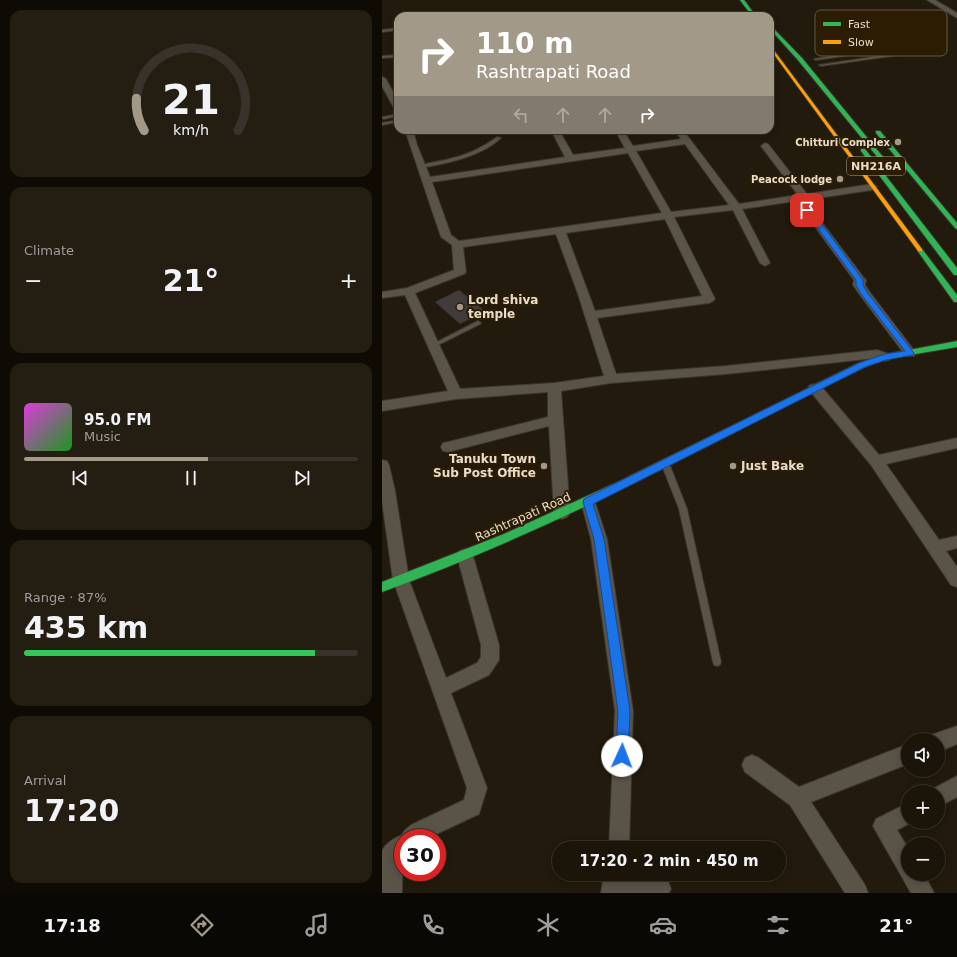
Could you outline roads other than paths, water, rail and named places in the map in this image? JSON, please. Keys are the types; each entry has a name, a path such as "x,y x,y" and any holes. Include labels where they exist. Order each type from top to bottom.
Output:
{"main road":[{"path":"742,0 751,12"},
{"path":"751,0 759,12"},
{"path":"774,31 798,43"},
{"name":"NH216A","path":"774,33 800,59 887,165"},
{"name":"NH216A","path":"774,34 792,60 957,273"},
{"path":"807,51 821,65"},
{"path":"774,52 872,187 957,300"},
{"path":"872,125 957,227"},
{"name":"Rashtrapati Road","path":"382,587 465,556 588,502 862,365 885,357 957,344"}],"street":[{"path":"930,0 947,10"},
{"path":"947,10 957,16"},
{"path":"382,79 394,101"},
{"path":"410,134 412,145 427,180 446,237 457,244 802,198 872,187"},
{"path":"557,134 571,159"},
{"path":"590,315 709,299 668,215 622,134"},
{"path":"682,134 736,207 765,263"},
{"path":"427,180 687,141"},
{"path":"765,146 860,280 859,285 864,293 910,353"},
{"path":"560,230 584,294 611,378"},
{"path":"382,295 409,291 460,272 457,244"},
{"path":"409,291 456,394"},
{"path":"382,406 456,394 554,387 611,378 726,370 877,354 885,357"},
{"path":"554,387 562,513"},
{"path":"815,388 876,461 957,580"},
{"path":"448,447 555,420"},
{"path":"876,461 957,443"},
{"path":"382,465 388,491 401,580 477,788 472,808 425,829"},
{"path":"588,502 599,539 624,711 619,841"},
{"path":"934,548 957,542"},
{"path":"441,689 483,669 490,660 490,645 465,556"},
{"path":"945,739 957,735"},
{"path":"797,798 901,757"},
{"path":"752,765 797,798 857,893"},
{"path":"945,793 957,786"},
{"path":"901,817 883,826 901,856"},
{"path":"391,893 391,855 394,852"},
{"path":"916,881 923,893"},
{"path":"613,885 660,889"}],"lane":[{"path":"382,31 394,30"},
{"path":"382,57 394,56"},
{"path":"821,65 861,56"},
{"path":"821,65 884,56"},
{"path":"394,115 383,116 384,123 394,122"},
{"path":"421,167 450,161 469,155 488,146 499,138"},
{"path":"434,345 478,323"},
{"path":"665,463 683,509 717,662"}],"place":[{"name":"Chitturi Complex","path":"898,142"},
{"name":"Peacock lodge","path":"840,179"},
{"name":"Lord shiva temple","path":"460,307"},
{"name":"Tanuku Town Sub Post Office","path":"544,466"},
{"name":"Just Bake","path":"733,466"}]}
